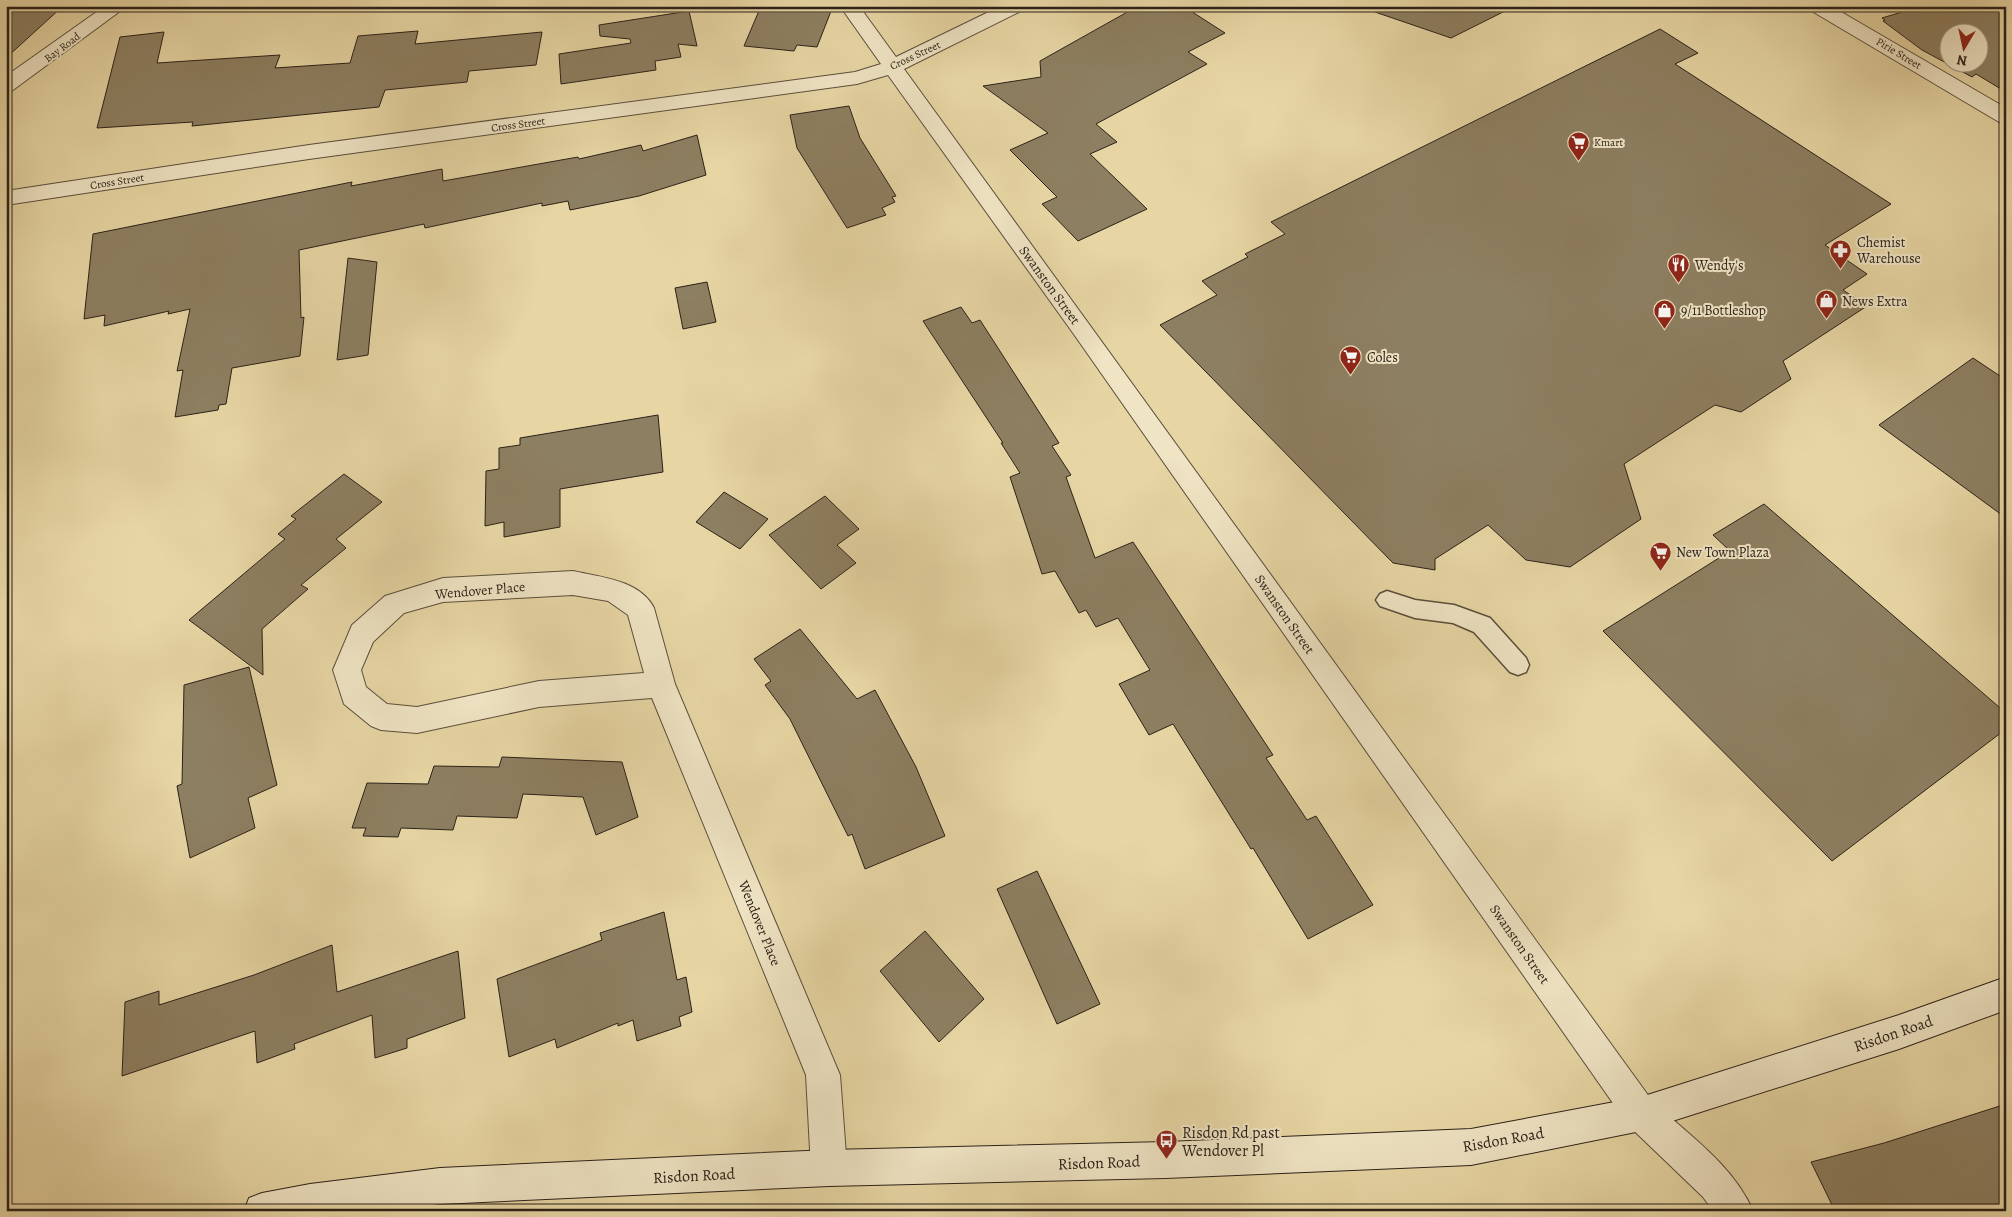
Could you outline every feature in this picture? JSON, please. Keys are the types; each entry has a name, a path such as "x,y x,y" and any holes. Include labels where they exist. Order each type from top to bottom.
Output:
{"street":[{"name":"Bay Road","path":"6,86 118,6"},
{"name":"Swanston Street","path":"849,6 1092,343 1641,1114 1716,1184 1735,1211"},
{"name":"Cross Street","path":"6,198 319,151 856,78 892,67 1016,6"},
{"name":"Pirie Street","path":"1817,6 2006,117"},
{"name":"Wendover Place","path":"661,684 539,694 417,720 381,717 354,695 347,670 362,634 395,604 443,590 573,583 614,591 640,608 661,684 823,1075 829,1168"},
{"name":"Risdon Road","path":"262,1211 310,1202 440,1186 829,1168 1166,1160 1471,1147 1641,1114 1899,1032 2006,993"}],"lane":[{"path":"1387,600 1415,609 1454,614 1482,625 1518,665"}],"building":[{"path":"6,6 63,6 6,58"},
{"path":"761,6 833,6 817,47 797,45 794,51 744,46"},
{"path":"1138,6 1183,6 1225,33 1188,52 1207,64 1096,124 1117,142 1090,154 1147,209 1078,241 1042,204 1057,197 1010,150 1048,133 983,86 1041,77 1040,61"},
{"path":"1373,6 1515,6 1451,38 1372,11"},
{"path":"1922,6 2006,6 2006,92 1976,74 1972,77 1963,72 1990,72 1990,22 1940,22 1940,60 1922,50 1883,21 1885,20 1882,18"},
{"path":"689,11 697,46 678,44 681,57 655,61 656,70 561,84 559,54 631,43 630,39 600,36 599,25"},
{"path":"1660,29 1698,53 1675,64 1891,204 1825,245 1867,274 1843,290 1867,306 1783,361 1791,379 1741,412 1715,405 1624,464 1641,519 1570,567 1526,560 1488,525 1435,559 1435,570 1393,563 1160,325 1217,295 1202,281 1248,257 1245,254 1285,234 1271,222"},
{"path":"418,31 415,44 542,32 536,65 469,71 467,82 385,90 379,107 192,126 193,122 97,128 120,37 164,32 157,63 280,55 275,68 350,63 358,36"},
{"path":"849,106 860,138 896,196 892,197 895,202 882,208 886,215 847,228 797,148 790,115"},
{"path":"697,135 706,175 639,196 570,210 568,201 542,206 542,203 425,228 424,224 299,250 301,318 304,317 300,356 232,368 226,404 219,405 218,410 175,417 183,370 177,371 190,309 168,314 169,311 104,326 105,315 84,319 93,234 352,182 351,186 442,169 443,181 578,157 579,159 641,145 643,151"},
{"path":"348,258 377,262 368,355 337,360"},
{"path":"707,282 716,322 683,329 675,288"},
{"path":"961,307 972,323 980,320 1059,443 1052,446 1071,475 1066,477 1095,558 1133,542 1273,755 1266,758 1307,820 1316,816 1373,905 1308,939 1253,848 1251,849 1173,724 1149,735 1119,684 1150,670 1118,618 1096,627 1086,610 1079,613 1055,571 1042,574 1010,477 1020,473 1001,443 1003,443 923,321"},
{"path":"1973,358 2006,380 2006,518 1879,425"},
{"path":"658,415 663,472 560,489 560,527 504,537 504,522 485,526 486,471 499,469 499,448 520,445 520,438"},
{"path":"344,474 382,502 336,539 346,548 301,585 308,589 262,629 263,675 189,620 285,539 278,534 296,519 291,516"},
{"path":"724,492 768,519 740,549 696,522"},
{"path":"825,496 859,529 837,545 856,563 821,589 769,535"},
{"path":"1764,504 2006,713 2006,729 1832,861 1603,631 1730,551 1713,535"},
{"path":"800,629 857,699 875,690 916,767 945,836 865,869 852,834 848,836 790,719 765,685 771,681 754,659"},
{"path":"249,667 277,785 248,798 255,828 190,858 177,786 182,784 184,685"},
{"path":"502,757 622,762 638,817 596,835 583,797 523,794 517,818 457,816 453,830 401,828 398,837 363,836 366,828 352,828 367,783 428,784 434,766 499,767"},
{"path":"1037,871 1100,1004 1057,1024 997,889"},
{"path":"664,912 677,980 686,977 692,1012 679,1017 681,1026 637,1041 633,1020 618,1026 618,1023 557,1048 555,1039 509,1057 497,979 602,940 600,933"},
{"path":"925,931 984,999 939,1042 880,971"},
{"path":"332,945 337,992 458,951 465,1018 407,1039 407,1048 375,1058 372,1015 294,1044 295,1049 257,1063 255,1031 122,1076 125,1002 159,991 159,1005 254,975"},
{"path":"2006,1104 2006,1211 1835,1211 1811,1162 1884,1143"}],"place":[{"name":"Kmart","path":"1578,161"},
{"name":"Chemist Warehouse","path":"1841,269"},
{"name":"Wendy's","path":"1679,284"},
{"name":"News Extra","path":"1826,320"},
{"name":"9/11 Bottleshop","path":"1665,329"},
{"name":"Coles","path":"1351,376"},
{"name":"New Town Plaza","path":"1660,571"},
{"name":"Risdon Rd past Wendover Pl","path":"1166,1160"}]}
